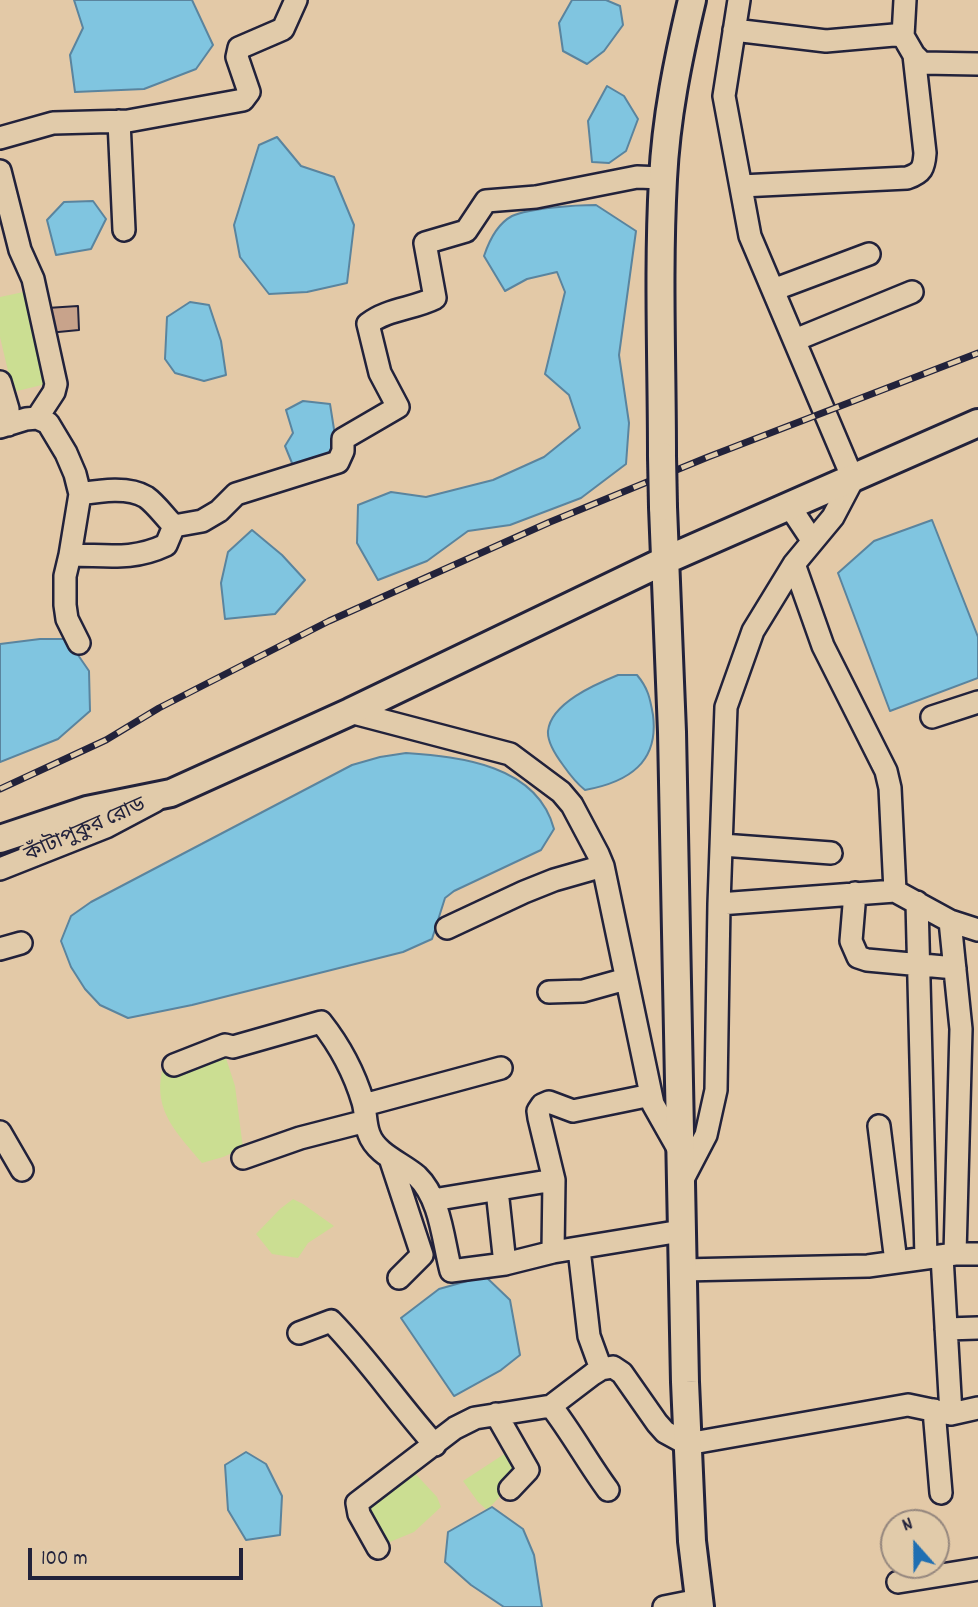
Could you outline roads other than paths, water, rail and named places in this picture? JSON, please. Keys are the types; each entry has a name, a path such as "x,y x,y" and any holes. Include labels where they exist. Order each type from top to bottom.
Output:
{"main road":[{"path":"692,0 672,90 663,177 661,272 663,507 682,1270 687,1444 692,1541 699,1604"},
{"path":"0,839 86,810 171,793 350,712 666,561 978,424"}],"street":[{"path":"0,138 54,123 119,121 243,100 247,97 248,87 237,57 239,48 283,29 296,0"},
{"path":"680,1185 706,1135 716,1090 726,707 753,631 794,564 833,517 853,480 750,236 724,96 739,0"},
{"path":"905,0 904,36 914,55 922,63 978,64"},
{"path":"734,30 826,41 904,36"},
{"path":"741,186 907,178 918,174 924,167 925,153 914,55"},
{"path":"119,121 124,230"},
{"path":"0,171 20,250 33,279 56,384 54,392 37,418"},
{"path":"174,526 202,521 219,511 236,494 338,462 343,451 343,439 398,407 380,373 368,324 376,317 435,298 425,243 466,231 486,201 536,197 637,177 663,177"},
{"path":"773,289 869,254"},
{"path":"795,340 912,292"},
{"path":"0,382 8,409 4,426"},
{"path":"4,426 37,418 48,423 66,453 78,482 80,494 65,576 65,605 67,619 79,643"},
{"path":"80,494 95,491 138,493 148,499 174,526"},
{"path":"790,508 812,540"},
{"path":"70,555 147,554 166,545 174,526"},
{"path":"794,564 827,654 886,771 890,788 895,891"},
{"path":"932,717 978,702"},
{"path":"350,712 510,754 561,792 572,805 603,866 651,1096 657,1114 679,1150"},
{"name":"কাঁটাপুকুর রোড","path":"0,869 106,827 171,793"},
{"path":"722,845 831,853"},
{"path":"447,928 554,880 603,866"},
{"path":"719,904 895,891 950,921 978,930"},
{"path":"855,893 851,941 858,957 955,968"},
{"path":"917,902 919,965 946,1329 941,1493"},
{"path":"941,1256 961,1029 950,921"},
{"path":"0,949 21,943"},
{"path":"549,992 583,991 626,979"},
{"path":"174,1065 225,1045 233,1047 321,1022 354,1073 369,1136 390,1158 418,1177 433,1200 451,1271 505,1264 553,1252 579,1250 681,1231"},
{"path":"243,1158 365,1113 501,1068"},
{"path":"553,1252 554,1180 538,1111 542,1105 549,1102 573,1111 651,1096"},
{"path":"878,1126 895,1262"},
{"path":"0,1132 22,1170"},
{"path":"390,1158 422,1255 399,1278"},
{"path":"433,1200 554,1180"},
{"path":"497,1190 505,1264"},
{"path":"579,1250 589,1336 601,1369"},
{"path":"682,1270 868,1266 978,1254"},
{"path":"299,1333 331,1321 380,1375 404,1410 435,1445"},
{"path":"946,1329 978,1328"},
{"path":"378,1548 359,1514 357,1503 455,1428 475,1418 551,1406 601,1369 613,1367 622,1373 665,1432 687,1444 900,1406 917,1406 942,1412 978,1408"},
{"path":"551,1406 608,1490"},
{"path":"496,1414 528,1470 510,1489"},
{"path":"898,1583 978,1569"},
{"path":"664,1607 699,1604"}],"water":[{"path":"74,0 192,0 213,45 196,69 144,89 75,92 70,55 83,28"},
{"path":"572,0 606,0 620,6 623,25 604,51 587,64 563,51 559,23"},
{"path":"607,86 624,96 638,119 626,151 609,163 592,162 588,121"},
{"path":"277,137 301,166 334,177 354,225 347,283 307,292 269,294 240,257 234,225 259,145"},
{"path":"93,201 106,219 91,249 56,255 47,220 64,202"},
{"path":"596,205 636,231 619,355 629,423 626,464 581,498 510,525 468,531 427,561 378,580 357,543 358,505 391,492 426,497 493,480 544,457 580,428 569,395 545,374 565,292 557,272 527,279 505,291 484,256 494,233 512,216 541,209"},
{"path":"190,302 209,305 221,341 226,375 204,381 175,373 165,359 167,317"},
{"path":"303,401 330,404 337,448 334,453 294,468 285,446 293,433 286,410"},
{"path":"932,520 978,637 978,678 890,711 838,573 874,541"},
{"path":"252,530 282,555 305,580 275,614 225,619 221,583 228,552"},
{"path":"67,639 89,671 90,711 58,739 0,762 0,644"},
{"path":"618,675 637,675 646,689 653,715 651,745 638,767 627,775 615,782 585,790 573,779 555,754 548,731 551,721 566,703 587,689"},
{"path":"406,753 473,762 514,778 531,791 545,808 554,829 541,850 454,891 445,898 432,939 403,952 192,1005 128,1018 100,1005 85,989 71,967 61,941 71,916 91,902 352,765"},
{"path":"485,1276 510,1300 520,1355 501,1370 454,1396 401,1318 439,1289"},
{"path":"246,1452 266,1464 282,1496 280,1535 246,1540 228,1510 225,1465"},
{"path":"492,1507 523,1529 534,1555 542,1607 504,1607 471,1585 445,1562 448,1532"}],"railway":[{"path":"0,789 106,740 159,708 329,621 550,522 708,457 978,353"}]}
